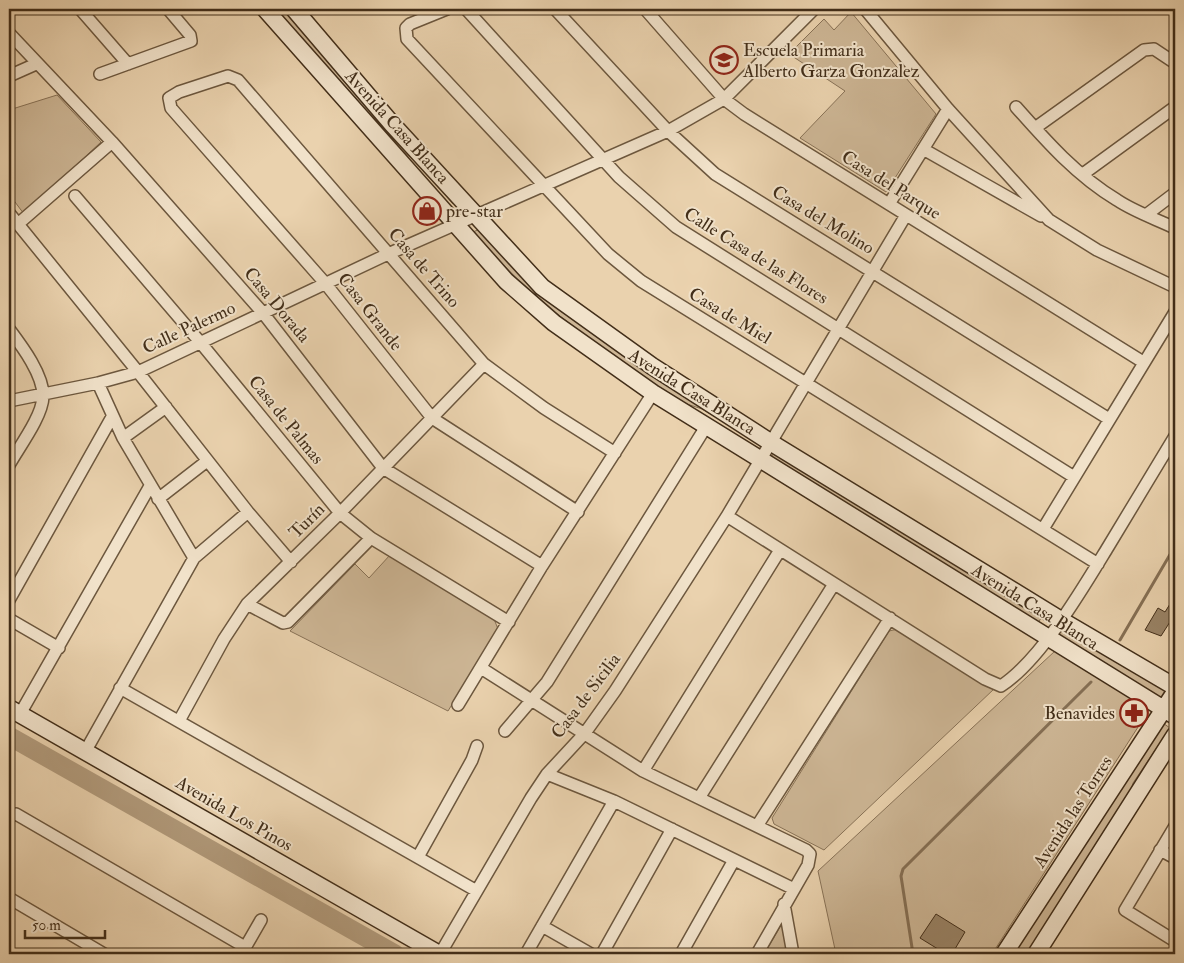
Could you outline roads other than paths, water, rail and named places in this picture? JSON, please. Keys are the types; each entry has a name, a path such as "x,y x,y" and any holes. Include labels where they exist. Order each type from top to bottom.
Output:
{"street":[{"path":"80,9 128,64"},
{"path":"100,74 189,42 192,39 168,9"},
{"name":"Avenida Casa Blanca","path":"265,9 506,281 540,312 652,393 707,425 1170,713"},
{"name":"Avenida Casa Blanca","path":"294,9 474,215 532,278 550,292 652,366 770,442 1061,620 1175,687"},
{"name":"Casa de Miel","path":"447,9 410,24 406,28 407,39 542,186 608,254 641,281 681,307 806,381 1098,564"},
{"name":"Calle Casa de las Flores","path":"466,9 636,193 676,227 1074,477"},
{"name":"Casa del Molino","path":"555,9 668,131 715,174 1109,418"},
{"name":"Casa del Parque","path":"645,9 724,99 772,132 1143,362"},
{"name":"Calle Palermo","path":"9,401 98,383 138,372 456,223 668,131 724,99 814,9"},
{"path":"865,9 948,109 1050,220"},
{"name":"Casa Dorada","path":"9,33 36,64 112,142 263,313 383,468 542,566"},
{"path":"1035,128 1144,50 1154,50 1175,63"},
{"path":"9,76 36,64"},
{"name":"Casa de Trino","path":"169,98 179,92 233,76 484,364 544,408 615,453"},
{"name":"Casa Grande","path":"169,98 171,108 326,284 432,418 578,512"},
{"path":"1016,107 1050,146 1117,200 1175,228"},
{"path":"1083,174 1175,107"},
{"path":"889,204 948,109"},
{"path":"18,224 112,142"},
{"path":"923,149 1050,220 1104,254 1175,287"},
{"path":"1146,215 1175,193"},
{"name":"Casa de Palmas","path":"75,196 200,342 340,513 371,538 509,622"},
{"path":"9,213 248,512 291,562"},
{"name":"Casa de Sicilia","path":"439,954 475,890 547,774 585,733 615,691 727,516 906,215"},
{"path":"1042,529 1175,312"},
{"path":"9,329 28,356 43,395 38,413 9,465"},
{"name":"Turín","path":"179,721 224,639 247,604 340,513 484,364"},
{"path":"98,383 123,438 194,558"},
{"path":"458,705 542,566 652,393"},
{"path":"123,438 166,408"},
{"path":"9,600 112,417"},
{"path":"505,731 530,699 547,682 707,425"},
{"path":"727,516 985,679 1001,686 1048,638 1061,620 1098,564 1175,436"},
{"path":"158,499 207,461"},
{"path":"14,711 59,648 150,486"},
{"path":"85,752 194,558 248,512"},
{"path":"247,604 283,623 288,622 371,538"},
{"path":"643,771 780,550"},
{"path":"699,798 834,584"},
{"path":"757,826 890,618"},
{"path":"9,619 59,648"},
{"path":"481,668 643,771 801,847 810,854 808,865 757,954"},
{"path":"120,688 475,890"},
{"name":"Avenida las Torres","path":"1004,954 1170,713 1175,692"},
{"name":"Avenida Los Pinos","path":"14,711 439,954"},
{"path":"1036,954 1175,735"},
{"path":"418,857 472,760 477,746"},
{"path":"547,774 614,801 794,889"},
{"path":"526,954 614,801"},
{"path":"10,815 16,814 243,951 261,920"},
{"path":"1175,826 1125,910 1175,941"},
{"path":"602,954 672,829"},
{"path":"1160,850 1175,858"},
{"path":"681,954 734,860"},
{"path":"9,898 104,954"},
{"path":"784,904 793,954"},
{"path":"542,926 591,954"}],"waterway":[{"path":"1120,640 1175,546"},
{"path":"913,954 901,876 903,869 1091,682"},
{"path":"9,736 395,954"}],"place":[{"name":"Escuela Primaria Alberto Garza Gonzalez","path":"724,60"},
{"name":"pre-star","path":"427,211"},
{"name":"Benavides","path":"1134,713"}]}
